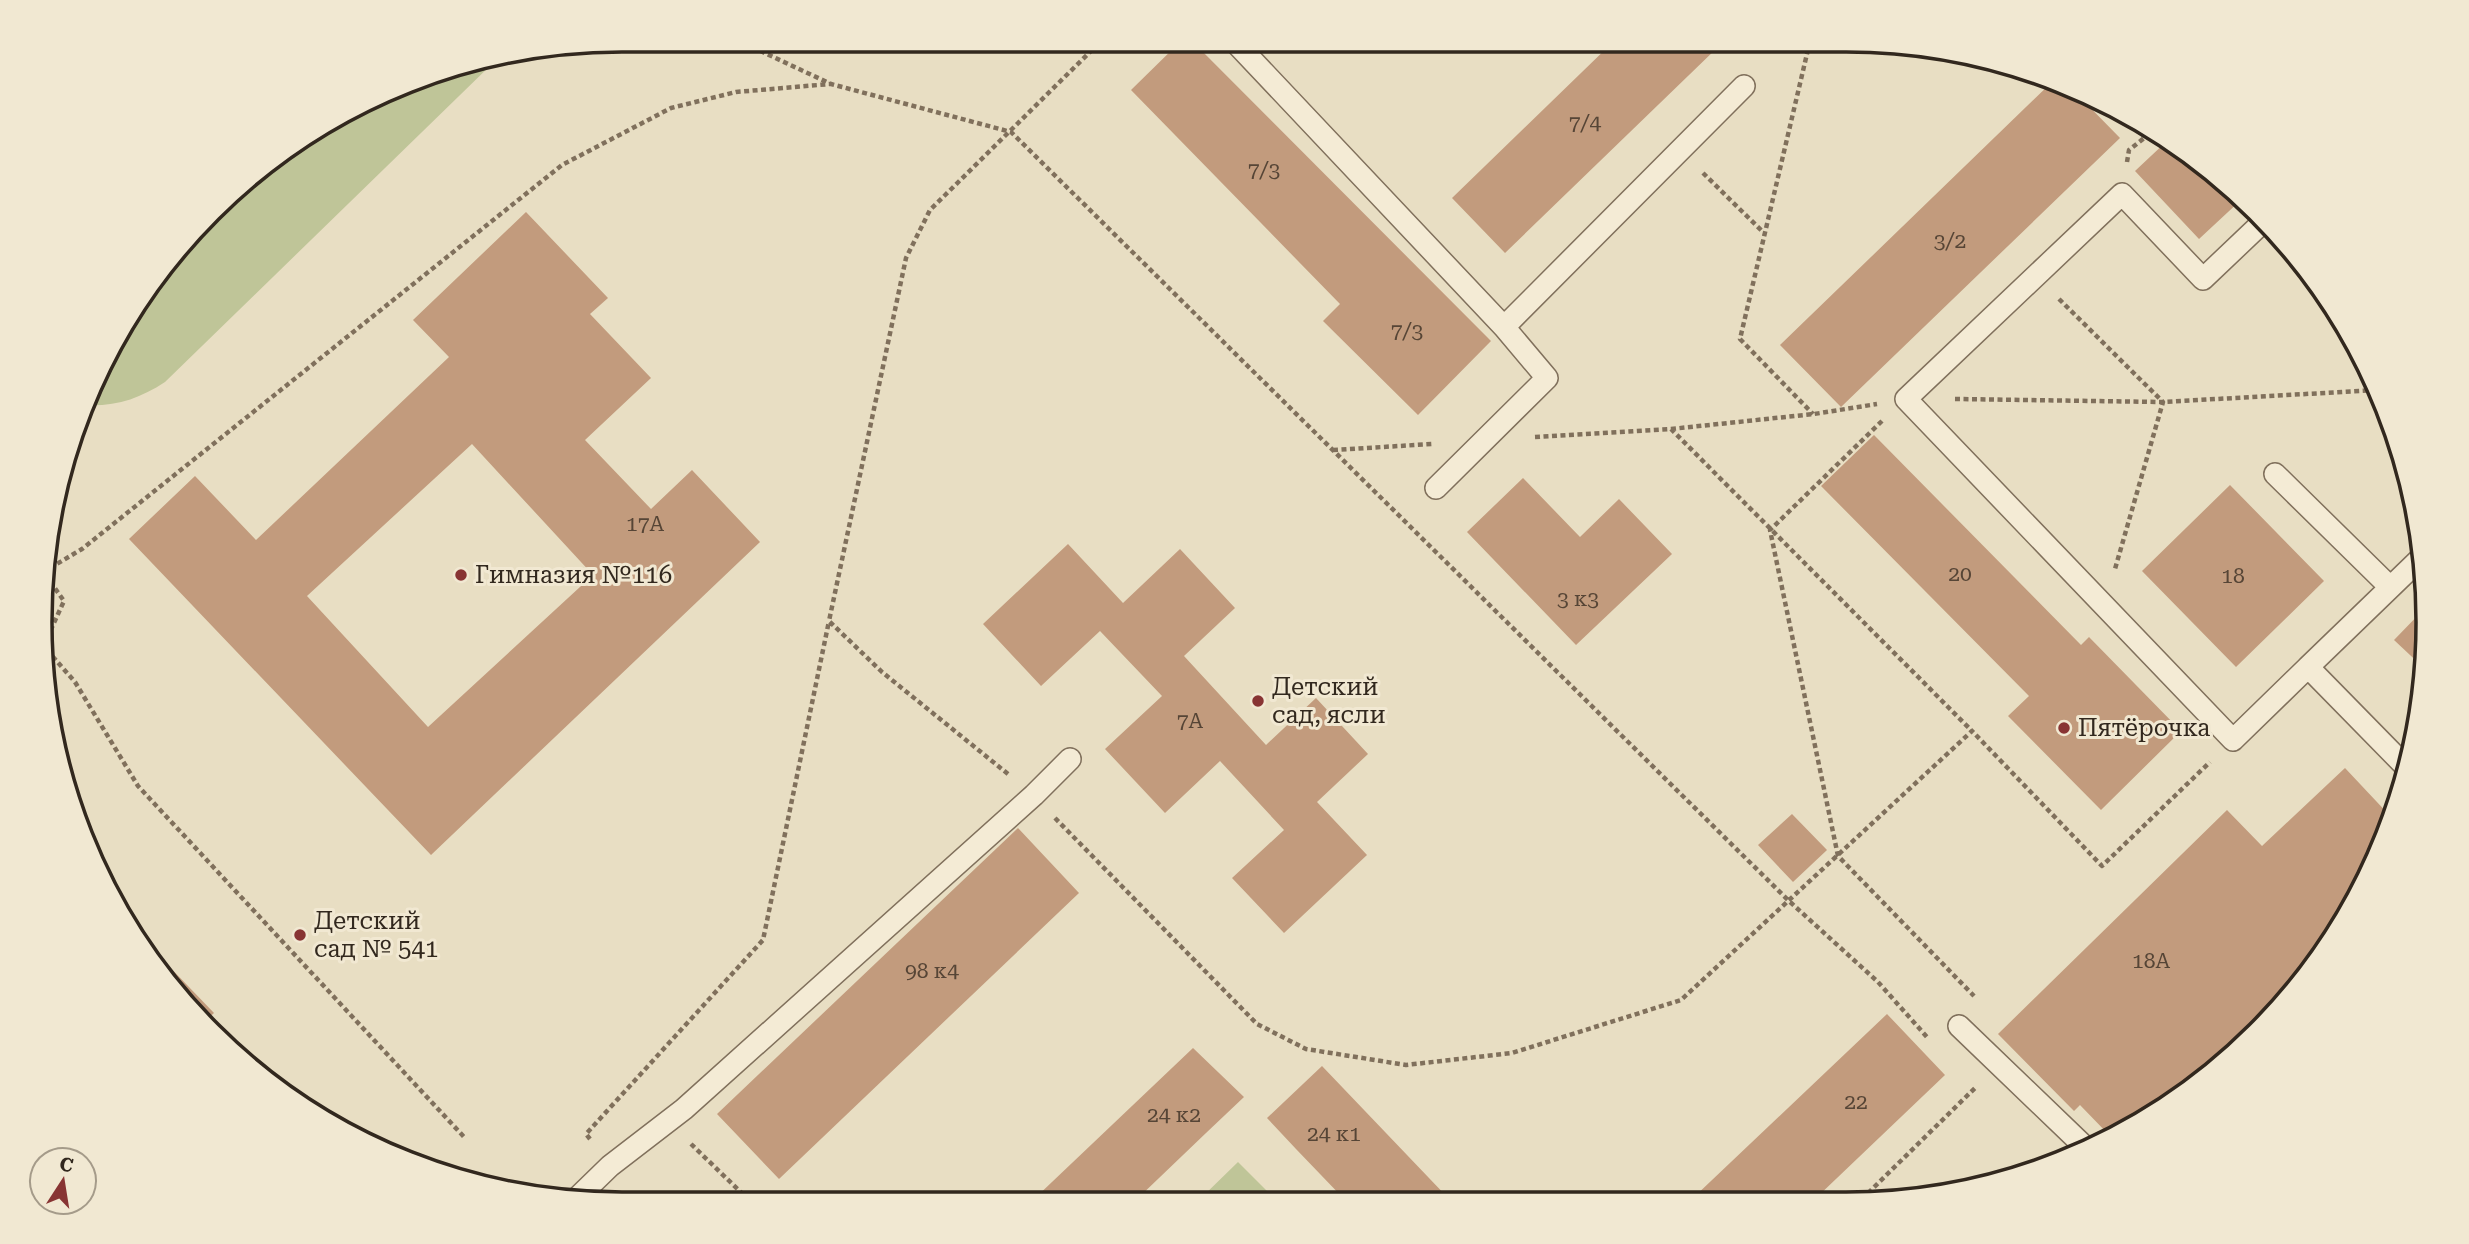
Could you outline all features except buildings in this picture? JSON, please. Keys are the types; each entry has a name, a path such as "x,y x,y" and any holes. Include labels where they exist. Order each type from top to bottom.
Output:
{"lane":[{"path":"1244,52 1504,327 1548,378 1436,488"},
{"path":"1504,327 1744,86"},
{"path":"2257,227 2203,279 2122,194 1906,398 2233,740 2413,565"},
{"path":"2275,474 2390,587"},
{"path":"2308,667 2399,760"},
{"path":"586,1190 666,1119 684,1108 1034,795 1070,759"},
{"path":"1959,1026 2079,1142"}],"path":[{"path":"763,52 831,84 1011,132 1789,901 1878,982"},
{"path":"610,1166 586,1134 763,940 906,258 930,210 1090,52"},
{"path":"1807,52 1740,339 1814,415"},
{"path":"56,565 82,549 562,165 671,108 736,92 831,84"},
{"path":"2122,194 2129,150 2145,137"},
{"path":"1681,150 1765,234"},
{"path":"2036,276 2163,402"},
{"path":"1333,450 1671,429 1814,415 1906,398 2163,402 2367,391"},
{"path":"1770,530 1906,398"},
{"path":"2104,605 2163,402"},
{"path":"1671,429 2102,866 2233,740"},
{"path":"1770,530 1838,856 1982,1004 1959,1026"},
{"path":"52,627 64,601 54,587"},
{"path":"829,621 882,672 1034,795 1257,1024 1307,1049 1406,1065 1511,1054 1681,1000 1972,732"},
{"path":"54,658 75,682 138,786 465,1138"},
{"path":"1870,1191 1976,1087"},
{"path":"666,1119 741,1192"}],"green space":[{"path":"487,69 165,382 126,401 96,405 111,370 148,306 194,247 219,219 247,194 306,148 370,111 439,83"},
{"path":"1238,1162 1268,1192 1207,1192"}],"place":[{"name":"Гимназия №116","path":"461,575"},
{"name":"Детский сад, ясли","path":"1258,701"},
{"name":"Пятёрочка","path":"2064,728"},
{"name":"Детский сад № 541","path":"300,935"}]}
